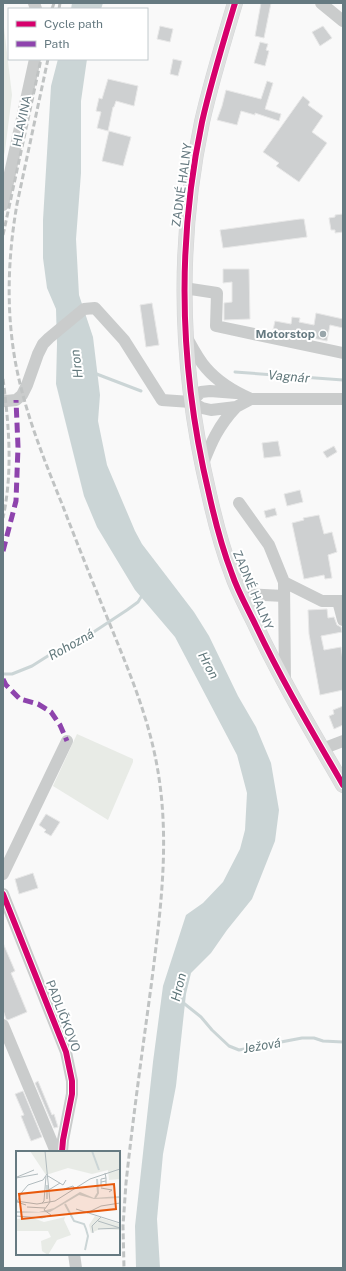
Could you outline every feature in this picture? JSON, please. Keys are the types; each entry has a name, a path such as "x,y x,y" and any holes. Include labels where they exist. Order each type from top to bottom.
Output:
{"main road":[{"name":"ZADNÉ HALNY","path":"235,3 211,85 202,122 191,186 186,231 184,288 190,387 202,466 219,536 232,574 265,645 343,785"}],"street":[{"path":"321,3 343,22"},
{"name":"HLAVINA","path":"3,206 35,60"},
{"path":"184,288 216,293 216,326 343,353"},
{"path":"3,400 16,400 22,395 43,344 55,332 84,309 95,308 124,340 162,400 190,387 201,392 210,391 237,393"},
{"path":"186,335 208,370 221,382 237,393 251,399 343,400"},
{"path":"190,387 202,408 211,410 236,407"},
{"path":"202,466 213,438 226,417 236,407 251,399"},
{"path":"239,502 269,545 284,582 285,683"},
{"path":"284,582 322,601 341,601 343,620"},
{"path":"241,594 284,596"},
{"path":"3,874 67,741"},
{"path":"322,749 343,741"},
{"name":"PADLIČKOVO","path":"3,894 66,1052 72,1081 72,1094 62,1151"},
{"path":"3,1025 56,1151"},
{"path":"74,1255 76,1268"}],"shaded area":[{"path":"3,19 12,95 3,160"},
{"path":"77,734 133,759 108,820 53,786"}],"water":[{"path":"72,3 103,3 101,8 71,8"},
{"name":"Hron","path":"58,60 87,60 81,101 81,173 76,239 79,295 93,337 100,395 98,421 107,465 142,544 194,612 209,636 238,696 256,727 271,763 279,810 275,841 252,899 211,953 191,973 186,994 176,1086 163,1154 157,1219 160,1268 136,1268 135,1226 163,986 186,915 203,903 223,882 240,849 245,830 247,793 237,755 175,637 135,590 97,527 84,496 56,384 56,309 47,288 43,258 43,220 51,86"}],"building":[{"path":"261,3 271,3 264,38 255,36"},
{"path":"160,26 173,29 170,42 157,39"},
{"path":"323,26 332,38 320,46 312,32"},
{"path":"260,42 268,44 266,50 269,51 265,66 254,63"},
{"path":"173,59 182,61 178,76 170,74"},
{"path":"108,79 138,86 134,106 116,101 113,107 108,131 97,128 101,112 96,111 99,98 102,99"},
{"path":"267,81 273,83 265,109 281,114 279,121 255,113 255,115 241,111 237,125 217,120 226,90 261,99"},
{"path":"303,96 310,102 308,105 323,116 312,132 327,143 299,182 276,166 279,163 263,152"},
{"path":"109,131 131,137 123,166 102,161"},
{"path":"343,214 343,232 335,233 335,230 331,230 329,218 335,217 335,215"},
{"path":"304,219 307,237 223,248 220,230"},
{"path":"223,269 249,269 250,319 224,320 224,303 232,302 232,282 223,283"},
{"path":"152,303 159,345 146,347 140,305"},
{"path":"316,313 343,319 343,328 330,325 327,341 273,330 275,321 291,324 292,317 300,318 299,322 314,325"},
{"path":"278,441 281,456 264,458 262,443"},
{"path":"334,446 337,452 327,458 323,452"},
{"path":"300,490 303,502 287,506 284,494"},
{"path":"275,508 277,515 266,518 264,511"},
{"path":"319,515 324,534 332,532 337,552 328,555 332,578 325,579 324,575 304,579 292,523 304,520 303,518"},
{"path":"327,609 328,618 334,617 337,625 341,627 342,632 321,636 324,650 341,647 343,661 343,690 320,695 309,634 308,610"},
{"path":"343,706 343,725 334,729 329,716 334,714 333,710"},
{"path":"46,814 60,822 51,836 44,832 46,830 39,825"},
{"path":"33,873 38,888 19,894 15,879"},
{"path":"3,943 15,971 11,973 27,1012 8,1020 6,1019 3,1010"},
{"path":"38,1081 52,1115 54,1114 58,1127 54,1128 35,1083"},
{"path":"23,1091 42,1137 31,1141 21,1116 24,1115 15,1094"}],"waterway":[{"name":"Vagnár","path":"235,372 343,380"},
{"name":"Vagnár","path":"94,373 141,391"},
{"name":"Rohozná","path":"3,674 12,674 32,666 62,647 80,641 138,602 143,594"},
{"name":"Ježová","path":"181,1001 201,1017 229,1046 239,1050 302,1038 343,1042"}],"railway":[{"path":"52,8 54,3"},
{"path":"59,8 60,3"},
{"path":"3,235 41,60"},
{"path":"48,60 14,224 10,262 9,302 15,360 23,397 41,451 140,701 154,751 163,810 164,840 161,898 155,957 126,1183 123,1226 124,1268"},
{"path":"3,379 9,448 8,483 3,518"}],"marked path":[{"path":"3,551 16,501 18,447 16,400"},
{"path":"3,679 6,685 20,699 38,704 51,712 60,725 67,741"}],"cycle path":[{"path":"235,3 213,77 202,122 188,215 185,262 185,309 187,355 192,402 199,448 211,504 234,581 276,667 343,785"},
{"path":"3,894 66,1052 72,1081 72,1094 62,1151"}],"place":[{"name":"Motorstop","path":"323,334"}]}
